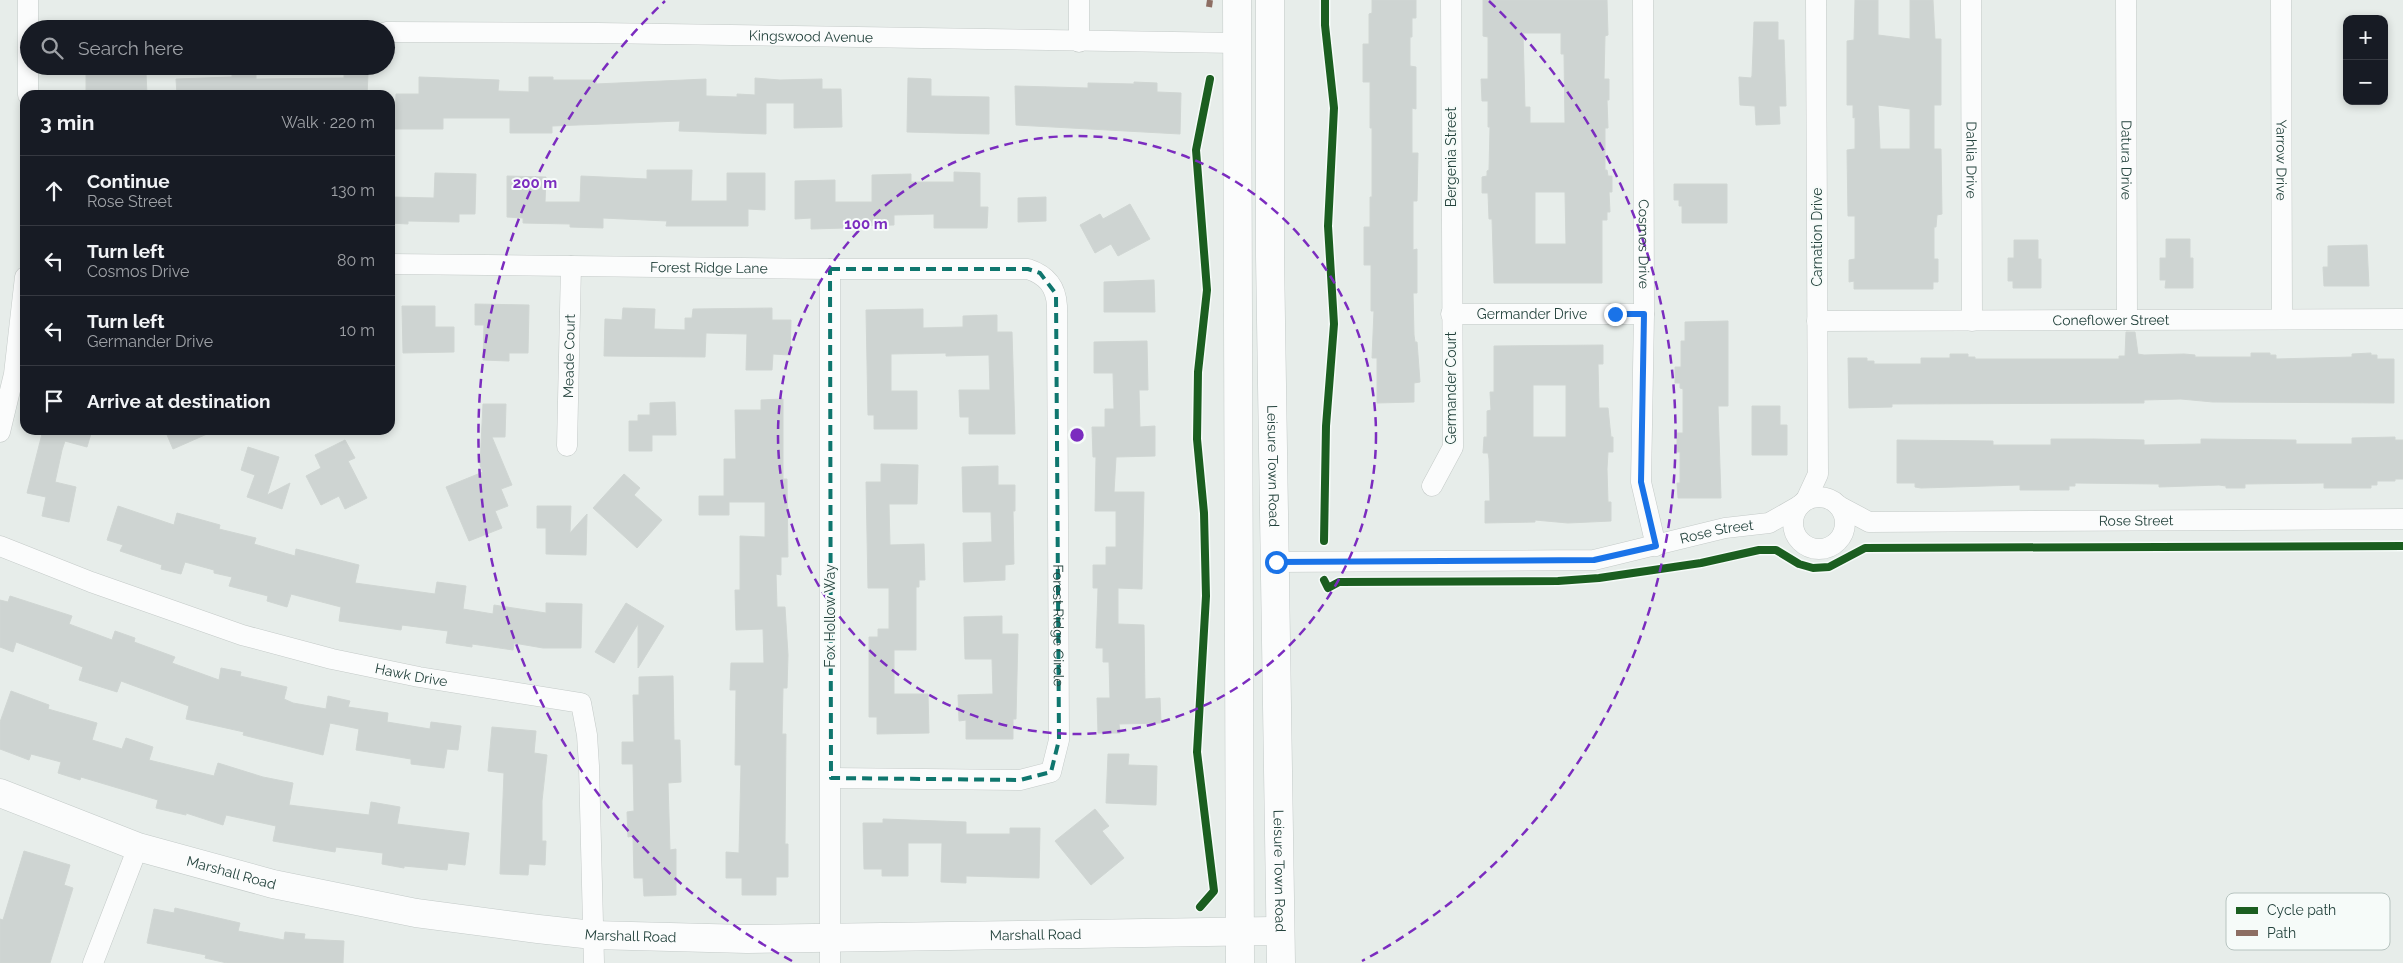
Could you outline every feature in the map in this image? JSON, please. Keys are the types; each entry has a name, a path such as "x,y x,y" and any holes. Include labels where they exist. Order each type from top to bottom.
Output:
{"main road":[{"path":"1236,0 1240,963"},
{"name":"Leisure Town Road","path":"1270,0 1270,256 1281,963"},
{"path":"1237,43 1251,66 1258,90 1270,256"},
{"name":"Marshall Road","path":"0,793 138,847 273,884 349,900 482,922 592,934 747,939 830,950 1280,931"}],"street":[{"path":"28,0 29,20"},
{"path":"1079,0 1079,42"},
{"name":"Bergenia Street","path":"1451,0 1451,314"},
{"name":"Cosmos Drive","path":"1643,0 1644,314 1641,482 1656,546"},
{"name":"Carnation Drive","path":"1803,503 1818,474 1816,0"},
{"name":"Dahlia Drive","path":"1971,0 1972,321"},
{"name":"Datura Drive","path":"2126,0 2127,320"},
{"name":"Yarrow Drive","path":"2281,0 2282,320"},
{"name":"Kingswood Avenue","path":"395,32 608,33 1079,42 1237,43"},
{"path":"28,75 28,90"},
{"name":"Forest Ridge Lane","path":"395,264 830,269 1028,269"},
{"name":"Meade Court","path":"567,446 571,266"},
{"name":"Fox Hollow Way","path":"830,269 830,950"},
{"name":"Forest Ridge Circle","path":"830,778 1020,780 1051,772 1059,740 1056,294 1040,273 1028,269"},
{"name":"Germander Drive","path":"1451,314 1644,314"},
{"name":"Germander Court","path":"1432,486 1453,447 1451,314"},
{"name":"Coneflower Street","path":"1817,321 2403,319"},
{"path":"0,432 14,374 20,321"},
{"name":"Carnation Drive","path":"1818,474 1835,503"},
{"path":"1839,539 1845,522 1835,503 1824,497 1803,503 1793,521 1797,536 1802,543 1818,548 1826,548 1868,522"},
{"name":"Rose Street","path":"1276,562 1594,560 1726,528 1769,523 1803,503"},
{"name":"Rose Street","path":"1835,503 1868,522 2403,519"},
{"name":"Rose Street","path":"1769,523 1797,536"},
{"name":"Hawk Drive","path":"0,546 178,614 332,659 419,677 580,703 587,735 589,766 594,963"},
{"path":"94,963 138,847"}],"highlighted area":[{"path":"830,269 1028,269 1040,273 1056,294 1059,740 1051,772 1020,780 831,778"}],"building":[{"path":"1372,0 1416,0 1416,18 1412,18 1412,37 1410,37 1410,66 1416,67 1416,109 1412,108 1412,153 1418,153 1417,201 1413,201 1413,250 1417,249 1417,293 1413,293 1414,335 1415,342 1417,342 1420,382 1414,383 1414,402 1377,403 1377,358 1372,358 1374,311 1371,311 1371,265 1364,265 1364,227 1370,227 1372,128 1370,128 1370,82 1363,82 1363,44 1369,44 1369,14 1372,13"},
{"path":"1483,0 1607,0 1608,35 1605,36 1604,79 1609,79 1609,100 1607,100 1608,128 1605,128 1605,170 1607,170 1608,176 1612,176 1612,192 1609,192 1610,212 1607,212 1607,220 1602,220 1602,283 1494,283 1492,219 1489,219 1488,193 1482,193 1482,177 1487,176 1487,171 1489,170 1490,127 1488,127 1488,101 1482,101 1481,79 1488,79 1488,37 1483,36","holes":["1523,33 1561,33 1561,54 1564,54 1565,123 1530,123 1530,107 1525,107","1535,192 1565,192 1566,244 1535,244"]},
{"path":"1855,0 1878,0 1878,35 1910,39 1910,0 1933,0 1935,39 1941,39 1941,105 1934,105 1934,149 1941,149 1942,214 1937,215 1936,227 1934,227 1934,259 1938,259 1938,282 1933,282 1933,289 1854,289 1854,281 1849,282 1849,260 1855,259 1855,216 1848,216 1847,150 1855,149 1855,117 1853,118 1853,105 1847,105 1847,41 1854,40","holes":["1878,105 1910,109 1910,149 1880,149"]},
{"path":"1754,22 1778,22 1778,40 1784,40 1786,106 1779,106 1780,124 1756,125 1755,106 1740,105 1739,77 1751,78 1752,76"},
{"path":"86,75 146,75 147,90 86,90"},
{"path":"232,75 256,75 256,79 344,78 344,75 368,75 367,90 177,90 176,79 232,77"},
{"path":"419,77 499,80 498,91 529,92 529,77 553,77 553,80 596,80 596,84 706,79 706,96 737,97 737,94 755,95 755,78 780,80 822,79 822,89 841,89 842,127 794,128 794,103 766,103 766,134 679,131 680,121 552,126 552,133 510,133 510,118 443,118 443,129 395,129 396,94 419,94"},
{"path":"908,78 931,79 931,96 989,97 989,134 907,132"},
{"path":"1134,82 1157,83 1157,92 1181,93 1180,134 1016,125 1015,86 1088,88 1088,83 1134,84"},
{"path":"647,170 692,170 691,201 727,201 727,173 765,173 765,210 748,209 748,226 666,226 667,221 603,218 603,228 570,227 570,224 523,223 523,218 507,217 507,176 546,177 545,202 580,202 581,176 647,179"},
{"path":"954,172 980,173 980,207 988,207 987,228 934,228 934,214 894,215 894,225 845,226 845,228 811,229 811,218 795,219 795,181 835,180 835,202 872,202 872,175 911,174 911,182 954,182"},
{"path":"435,173 476,174 475,214 459,214 459,222 408,221 408,224 395,223 395,197 434,198"},
{"path":"1674,184 1727,184 1727,223 1682,223 1682,206 1679,206 1679,200 1674,200"},
{"path":"1046,197 1046,221 1018,222 1018,198"},
{"path":"1130,204 1150,239 1118,256 1111,244 1095,253 1080,225 1100,214 1103,219"},
{"path":"2166,239 2190,239 2190,258 2193,258 2193,288 2165,288 2166,280 2160,280 2160,258 2166,258"},
{"path":"2014,240 2038,240 2038,259 2041,259 2041,288 2013,288 2013,281 2008,281 2008,258 2014,258"},
{"path":"2367,245 2369,286 2324,286 2323,267 2328,267 2328,246"},
{"path":"1154,280 1155,312 1104,312 1104,282"},
{"path":"475,304 529,305 528,353 509,353 509,361 483,360 484,325 475,325"},
{"path":"402,306 435,306 435,327 454,327 454,352 403,353"},
{"path":"623,308 655,309 654,329 685,330 685,318 692,318 693,309 772,308 772,320 791,320 790,355 773,354 772,370 746,370 747,334 706,333 705,357 604,356 605,319 622,320"},
{"path":"923,309 923,328 963,327 963,316 997,315 997,332 1012,332 1015,434 969,434 969,417 960,417 959,390 990,390 989,355 946,356 946,353 891,354 891,391 917,391 917,429 874,429 874,415 868,415 866,310"},
{"path":"1728,321 1728,406 1718,406 1721,498 1678,498 1677,483 1680,483 1680,452 1677,452 1677,433 1683,433 1683,389 1680,388 1680,383 1675,383 1675,367 1681,367 1681,341 1685,341 1685,322"},
{"path":"2126,332 2135,332 2138,354 2144,355 2184,354 2195,355 2195,357 2251,357 2251,353 2270,353 2270,355 2276,355 2276,359 2352,357 2352,354 2371,353 2371,355 2377,355 2377,359 2394,359 2394,403 2213,402 2181,399 2144,400 2144,403 1892,404 1892,407 1849,408 1848,358 1867,358 1867,361 1874,361 1874,364 1921,364 1921,358 1950,358 1950,354 1968,354 1968,357 1975,357 1975,359 2119,359 2119,356 2125,356"},
{"path":"1147,341 1148,390 1139,390 1140,427 1155,426 1155,456 1116,457 1114,492 1144,492 1142,589 1118,588 1118,624 1144,625 1145,699 1160,698 1161,723 1119,724 1120,733 1098,733 1097,698 1110,698 1109,662 1103,662 1103,648 1096,648 1098,588 1093,588 1093,565 1106,565 1106,547 1116,547 1116,511 1095,511 1096,457 1093,457 1092,427 1105,427 1105,409 1114,409 1113,373 1094,373 1094,342"},
{"path":"1603,345 1603,364 1598,364 1599,408 1608,408 1611,437 1613,437 1613,452 1608,452 1607,469 1608,502 1611,502 1611,521 1568,523 1535,520 1535,522 1485,523 1485,501 1490,501 1489,459 1488,453 1483,453 1484,437 1487,437 1487,411 1491,410 1490,392 1494,392 1494,346","holes":["1533,385 1566,385 1566,437 1533,437"]},
{"path":"783,399 783,479 787,479 788,557 781,557 781,575 776,574 777,607 785,607 788,655 787,688 783,688 782,734 786,734 785,844 788,844 788,877 776,877 776,895 742,895 742,878 726,878 726,852 739,853 741,765 735,765 736,690 730,690 731,663 764,663 763,629 736,630 735,590 740,590 740,536 765,537 765,502 729,502 729,515 699,515 699,496 724,496 724,459 736,459 735,410 761,410 761,400"},
{"path":"675,402 676,435 652,435 652,451 629,451 629,421 638,421 638,415 650,415 650,403"},
{"path":"483,404 506,404 505,437 492,437 512,485 501,489 508,506 495,511 502,528 469,541 446,487 483,472 480,465"},
{"path":"1752,406 1780,406 1780,425 1787,425 1787,455 1752,455"},
{"path":"42,435 91,435 87,447 65,441 62,450 55,482 76,487 69,522 42,516 46,497 27,493"},
{"path":"167,435 205,435 173,449"},
{"path":"2395,437 2395,440 2403,440 2403,479 2377,481 2377,485 2371,485 2371,488 2324,488 2324,483 2245,484 2245,488 2226,488 2226,486 2219,485 2159,487 2159,484 2075,483 2075,486 2069,486 2069,490 2020,490 2020,485 1921,488 1915,487 1915,483 1897,483 1897,440 1993,441 1993,445 2051,445 2051,439 2144,440 2144,445 2201,444 2201,439 2296,440 2296,444 2352,444 2352,438"},
{"path":"345,440 355,458 348,461 367,498 345,509 339,496 321,505 306,476 321,468 315,455"},
{"path":"248,447 279,457 267,495 290,483 282,509 247,497 255,475 241,470"},
{"path":"881,464 918,465 917,504 889,504 890,545 924,544 925,580 919,580 919,587 916,587 916,650 894,650 894,694 928,694 929,733 877,734 877,717 869,717 869,637 878,637 878,629 889,629 889,588 868,588 866,482 881,482"},
{"path":"998,466 998,485 1015,485 1015,511 1013,511 1014,564 1005,565 1005,580 964,582 963,543 992,542 991,512 963,512 962,467"},
{"path":"624,474 640,488 634,495 662,520 637,548 593,508"},
{"path":"118,506 174,525 177,513 220,525 219,529 256,538 254,544 295,556 296,549 359,565 355,583 435,594 437,582 466,586 463,609 493,614 494,605 546,613 546,603 582,604 581,648 543,648 514,643 513,650 472,644 472,647 446,643 448,631 402,625 401,630 339,621 341,607 291,594 287,607 267,601 268,596 229,586 232,577 214,573 214,570 185,562 181,574 161,569 162,565 120,551 123,545 107,540"},
{"path":"537,506 571,506 570,533 587,514 586,555 546,554 546,528 537,528"},
{"path":"10,596 72,616 69,624 112,640 115,631 135,638 134,642 175,657 172,663 219,680 221,668 241,672 240,676 287,687 284,699 293,703 326,709 328,696 350,701 348,707 388,713 387,722 430,729 431,722 461,726 458,750 447,749 444,768 411,764 411,759 356,750 359,729 330,723 323,755 243,735 244,732 186,719 189,706 121,681 117,692 79,680 83,667 16,642 13,652 0,647 0,600 8,602"},
{"path":"626,603 664,626 638,668 638,624 614,663 595,652"},
{"path":"1002,616 1002,634 1018,634 1016,719 1013,719 1013,739 966,739 966,720 959,721 958,695 993,694 992,659 965,659 964,617"},
{"path":"673,676 674,740 680,740 681,782 668,783 670,850 676,849 676,895 644,896 643,878 634,878 633,836 628,837 627,812 634,811 633,764 622,764 622,742 634,742 633,695 639,695 639,677"},
{"path":"11,691 49,705 48,709 97,723 92,740 122,749 126,738 153,747 149,760 214,776 218,763 263,777 293,783 289,805 369,815 371,802 400,807 397,824 469,833 465,865 448,863 447,870 404,866 404,868 382,864 383,853 336,847 335,852 273,841 276,826 226,815 223,825 186,813 186,815 156,808 158,800 81,777 80,780 58,773 61,762 31,754 29,760 0,749 0,722"},
{"path":"492,727 536,731 534,753 547,755 542,801 542,841 546,841 545,865 529,864 528,875 500,874 504,773 488,771"},
{"path":"1108,754 1129,754 1128,765 1157,766 1156,805 1106,803"},
{"path":"1095,809 1109,826 1102,831 1124,858 1091,885 1055,841"},
{"path":"883,819 966,822 966,834 1010,834 1010,828 1040,828 1039,878 966,876 966,883 941,882 942,843 908,843 908,876 882,876 882,869 864,869 863,823 883,823"},
{"path":"24,851 70,865 64,885 73,888 50,963 0,963 0,919 3,920"},
{"path":"175,908 240,923 238,931 284,940 285,932 305,934 304,939 344,941 343,963 227,963 205,958 206,955 147,943 154,909 174,913"}],"marked path":[{"path":"1209,7 1210,0"}],"cycle path":[{"path":"1324,541 1326,426 1334,324 1328,226 1334,108 1325,25 1325,0"},
{"path":"1200,907 1214,891 1197,752 1206,596 1204,513 1197,439 1198,372 1207,290 1196,150 1210,79"},
{"path":"1324,580 1328,588 1339,582 1558,581 1599,578 1701,563 1759,550 1776,550 1799,564 1813,568 1829,567 1865,548 2403,546"}],"route":[{"path":"1276,562 1594,560 1656,546 1641,482 1644,314 1615,314"}]}
